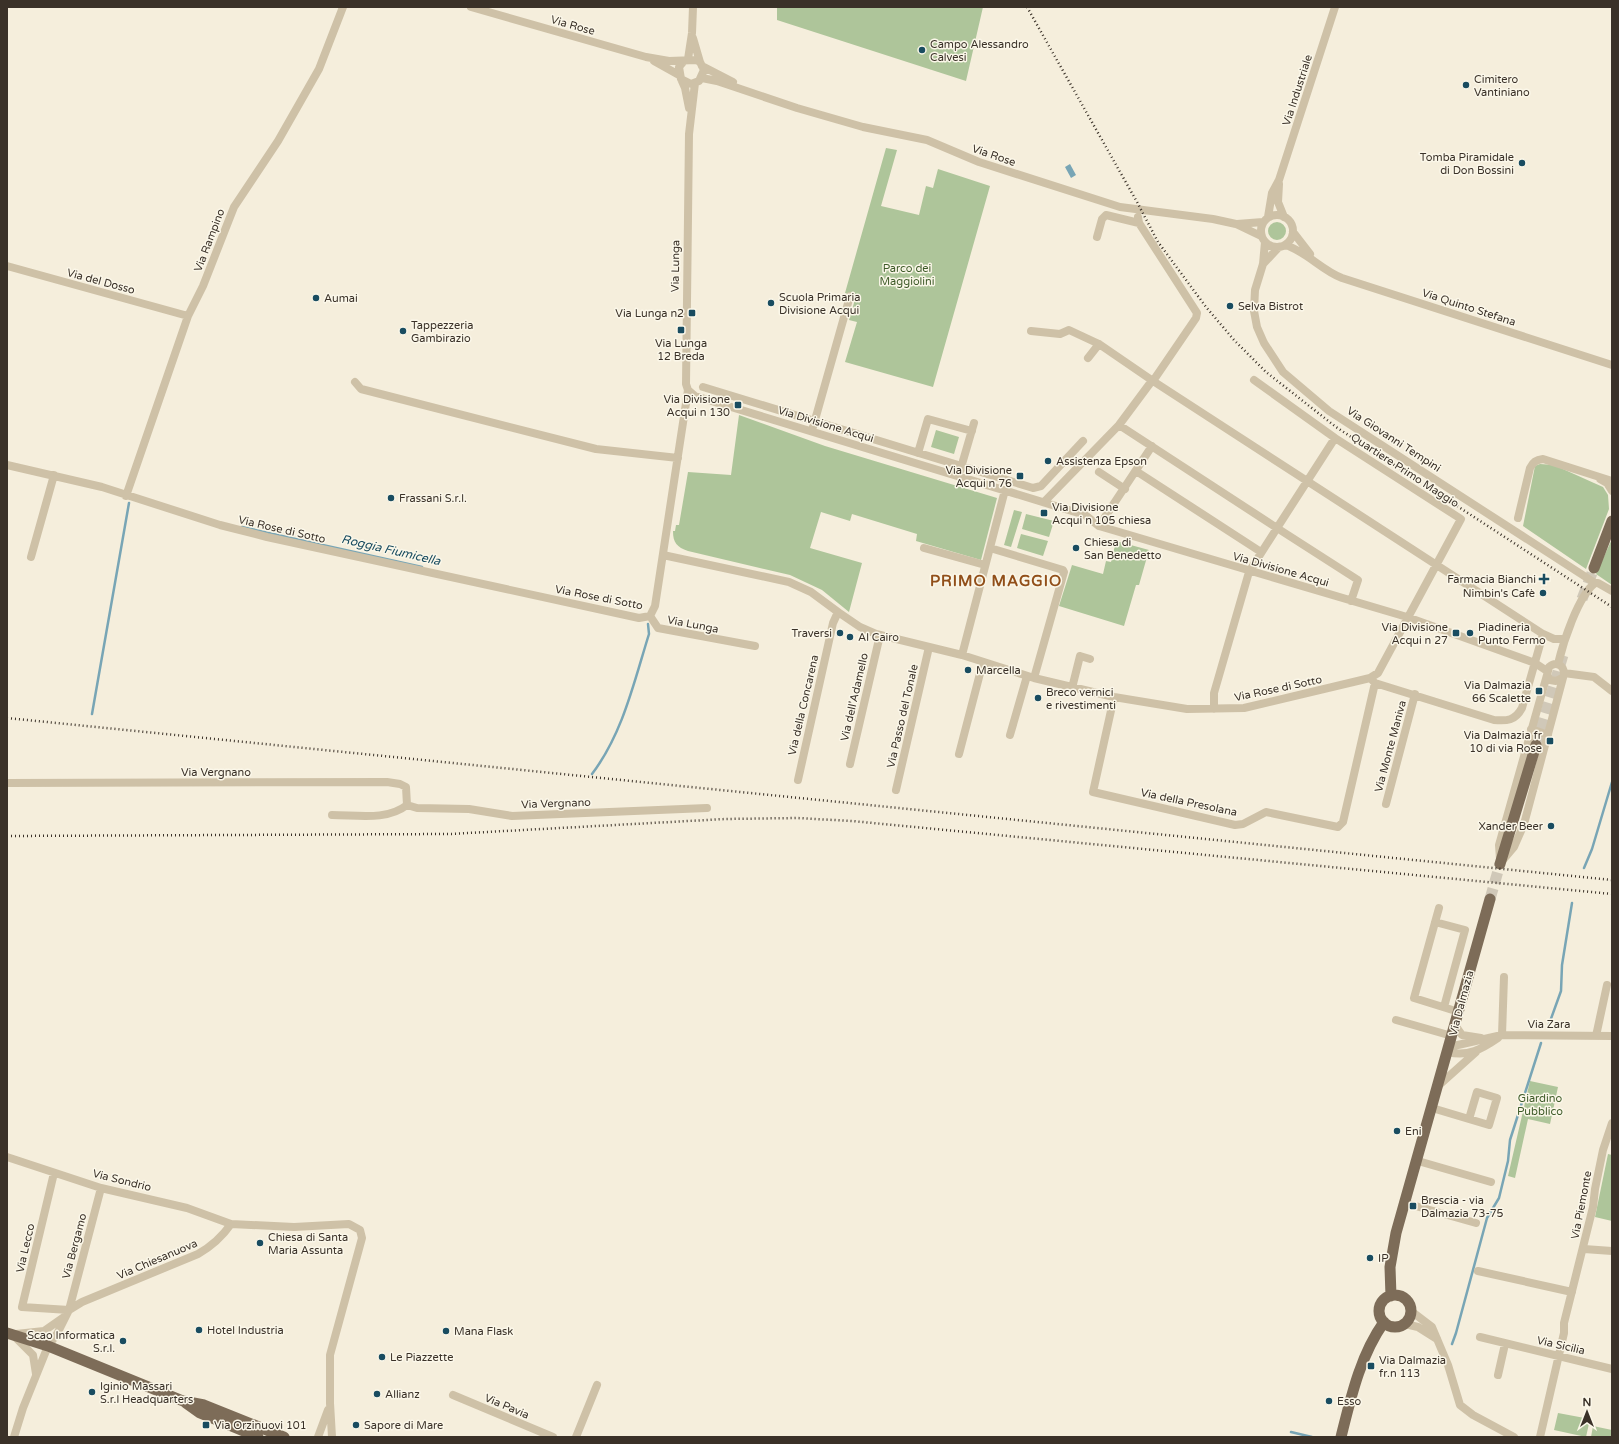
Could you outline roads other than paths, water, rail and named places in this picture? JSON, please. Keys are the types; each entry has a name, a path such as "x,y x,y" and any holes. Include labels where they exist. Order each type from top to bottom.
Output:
{"main road":[{"path":"1594,568 1612,521"},
{"path":"1500,864 1536,745"},
{"name":"Via Dalmazia","path":"1392,1296 1391,1261 1405,1203 1418,1161 1490,899"},
{"path":"1399,1296 1405,1298 1410,1304 1411,1311 1410,1318 1405,1324 1394,1327 1384,1322 1380,1313 1380,1307 1386,1298 1399,1296"},
{"path":"1341,1437 1357,1379 1369,1346 1384,1322"},
{"path":"9,1333 48,1346 182,1401 200,1413 258,1437"},
{"path":"182,1401 204,1405 284,1437"}],"street":[{"name":"Via Rampino","path":"126,496 188,316 203,286 234,207 278,141 319,69 343,7"},
{"name":"Via Rose","path":"471,7 646,57 669,61 686,60"},
{"path":"692,34 704,70 699,81 687,83 680,77 679,67 686,60 692,34 693,7"},
{"name":"Via Industriale","path":"1266,220 1272,193 1279,180 1335,7"},
{"name":"Via Rose","path":"646,57 680,77"},
{"path":"686,60 696,60 701,64"},
{"name":"Via Rose","path":"701,64 749,91"},
{"name":"Via Lunga","path":"680,77 688,98 690,121 685,343 686,384 688,390 655,606 650,616 658,628 755,646"},
{"name":"Via Rose","path":"699,81 712,79 797,108 863,127 927,140 979,162 1120,207 1172,213 1236,224 1266,220"},
{"name":"Via Lunga","path":"690,121 699,81"},
{"name":"Via Industriale","path":"1279,180 1278,202 1284,216"},
{"path":"1044,502 1119,425 1153,380 1196,318 1196,310 1138,220 1106,215 1102,219 1097,237"},
{"path":"1274,215 1284,216 1291,223 1293,232 1292,238 1282,246 1274,247 1263,239 1261,228 1266,220 1274,215"},
{"name":"Via Rose","path":"1236,224 1263,239"},
{"name":"Via Quinto Stefana","path":"1293,232 1320,267"},
{"name":"Via Giovanni Tempini","path":"1263,239 1263,264 1255,290 1254,311 1257,326 1264,344 1284,372 1329,411 1594,583 1598,583 1612,591"},
{"name":"Via Quinto Stefana","path":"1282,246 1300,251 1320,267 1342,278 1612,365"},
{"name":"Via Giovanni Tempini","path":"1263,264 1282,246"},
{"name":"Via del Dosso","path":"7,266 188,316"},
{"path":"812,431 850,296"},
{"path":"1031,331 1060,334 1069,330 1099,344 1543,634 1554,639 1565,639"},
{"path":"1088,358 1099,344"},
{"name":"Quartiere Primo Maggio","path":"1254,380 1335,438 1461,519 1378,673 1372,681"},
{"path":"355,382 361,389 596,449 678,458"},
{"name":"Via Divisione Acqui","path":"703,388 1037,488 1083,441"},
{"name":"Via Divisione Acqui","path":"688,390 695,396 1085,515 1100,526 1249,572 1408,617 1535,664 1547,673"},
{"path":"918,453 928,419 972,431"},
{"path":"959,476 974,423"},
{"path":"1119,425 1358,580 1351,601"},
{"name":"Quartiere Primo Maggio","path":"1214,709 1214,693 1249,572 1335,438"},
{"path":"1100,526 1152,446"},
{"path":"1067,458 1078,467"},
{"path":"1518,518 1530,468 1537,460 1543,459 1612,481"},
{"name":"Via Rose di Sotto","path":"7,465 102,487 126,496 220,525 274,539 639,618 650,616"},
{"path":"1136,471 1261,552"},
{"path":"1099,472 1125,489"},
{"path":"31,557 54,475"},
{"path":"1596,476 1607,483 1612,491"},
{"path":"962,655 990,548 1011,481"},
{"path":"924,548 986,565"},
{"path":"990,548 1063,570 1064,572 1031,677 1010,735"},
{"name":"Via Rose di Sotto","path":"663,555 789,582 811,592 860,627 880,635 962,655 1031,677 1072,688 1114,697 1186,708 1244,708 1372,681 1494,720 1512,720 1519,715 1522,708 1535,664"},
{"path":"1558,664 1565,639 1587,591 1594,583"},
{"name":"Via della Concarena","path":"798,780 833,623 838,612"},
{"path":"1535,664 1543,634"},
{"name":"Via dell'Adamello","path":"850,764 880,635"},
{"name":"Via Passo del Tonale","path":"896,790 929,646"},
{"path":"1072,688 1080,656 1090,658"},
{"path":"959,754 983,662"},
{"path":"1558,664 1562,666 1563,676 1524,824 1514,847 1500,864 1499,845 1547,673 1551,665 1558,664"},
{"path":"1547,673 1553,681 1558,681 1563,676 1587,675 1594,677 1612,691"},
{"name":"Via della Presolana","path":"1114,697 1093,792 1235,825 1243,824 1266,812 1338,827 1343,822 1372,681"},
{"name":"Via Monte Maniva","path":"1386,804 1415,694"},
{"path":"1531,729 1548,735"},
{"name":"Via Vergnano","path":"7,783 387,782 400,784 406,787 407,805 417,808 469,809 512,816 707,808"},
{"path":"332,815 391,814 399,811 407,805"},
{"path":"1439,908 1414,998 1459,1012"},
{"path":"1435,922 1465,930 1444,1007"},
{"path":"1438,1086 1478,1050 1502,1035 1504,978"},
{"path":"1596,1036 1606,985"},
{"name":"Via Zara","path":"1396,1020 1454,1031 1462,1035 1488,1038"},
{"name":"Via Zara","path":"1448,1050 1502,1035 1612,1036"},
{"path":"1448,1050 1460,1054 1478,1050"},
{"path":"1432,1108 1469,1119"},
{"name":"Via Piemonte","path":"1540,1437 1559,1356 1564,1323 1584,1248 1603,1150 1612,1123"},
{"name":"Via Sondrio","path":"7,1157 101,1188 187,1208 231,1224"},
{"path":"1418,1161 1491,1182"},
{"name":"Via Lecco","path":"54,1173 22,1307 67,1313"},
{"name":"Via Bergamo","path":"67,1313 101,1188"},
{"path":"1405,1203 1476,1223"},
{"path":"231,1224 294,1227 349,1224 360,1230 362,1238 330,1355 332,1437"},
{"name":"Via Chiesanuova","path":"9,1333 44,1331 82,1302 210,1248 222,1237 231,1224"},
{"path":"1584,1248 1612,1251"},
{"path":"1478,1271 1572,1292"},
{"path":"1411,1311 1432,1327 1448,1365 1460,1405 1472,1415 1514,1437"},
{"path":"14,1437 48,1346 57,1334 67,1313"},
{"path":"1405,1324 1418,1327 1437,1339"},
{"path":"9,1333 33,1355 36,1375"},
{"name":"Via Sicilia","path":"1480,1337 1612,1369"},
{"path":"1498,1375 1505,1344"},
{"path":"576,1437 597,1385"},
{"name":"Via Pavia","path":"453,1395 553,1437"},
{"path":"318,1437 330,1403"}],"water":[{"path":"1070,164 1076,175 1071,178 1065,167"}],"waterway":[{"name":"Roggia Fiumicella","path":"92,714 129,503"},
{"name":"Roggia Fiumicella","path":"242,527 422,567"},
{"name":"Roggia Fiumicella","path":"592,774 612,742 620,724 633,689 649,634 648,624"},
{"path":"1584,868 1592,849 1612,782"},
{"path":"1548,1027 1561,991 1562,965 1572,903"},
{"path":"1452,1344 1487,1218 1499,1198 1508,1161 1510,1140 1541,1043"},
{"path":"1291,1432 1312,1437"}],"tunnel":[{"path":"1582,599 1594,568"},
{"path":"1536,745 1563,655"},
{"path":"1490,899 1500,864"}],"railway":[{"path":"1027,7 1158,242 1206,307 1234,340 1266,372 1336,427 1612,607"},
{"path":"7,718 1612,880"},
{"path":"7,836 450,834 725,819 797,818 852,821 1612,894"}],"place":[{"name":"Campo Alessandro Calvesi","path":"922,50"},
{"name":"Cimitero Vantiniano","path":"1466,85"},
{"name":"Tomba Piramidale di Don Bossini","path":"1522,163"},
{"name":"Aumai","path":"316,298"},
{"name":"Scuola Primaria Divisione Acqui","path":"771,303"},
{"name":"Selva Bistrot","path":"1230,306"},
{"name":"Via Lunga n2","path":"692,313"},
{"name":"Via Lunga 12 Breda","path":"681,330"},
{"name":"Tappezzeria Gambirazio","path":"403,331"},
{"name":"Via Divisione Acqui n 130","path":"738,405"},
{"name":"Assistenza Epson","path":"1048,461"},
{"name":"Via Divisione Acqui n 76","path":"1020,476"},
{"name":"Frassani S.r.l.","path":"391,498"},
{"name":"Via Divisione Acqui n 105 chiesa","path":"1044,513"},
{"name":"Chiesa di San Benedetto","path":"1076,548"},
{"name":"Farmacia Bianchi","path":"1544,579"},
{"name":"Nimbin's Cafè","path":"1543,593"},
{"name":"Traversi","path":"840,633"},
{"name":"Via Divisione Acqui n 27","path":"1456,633"},
{"name":"Piadineria Punto Fermo","path":"1470,633"},
{"name":"Al Cairo","path":"850,637"},
{"name":"Marcella","path":"968,670"},
{"name":"Via Dalmazia 66 Scalette","path":"1539,691"},
{"name":"Breco vernici e rivestimenti","path":"1038,698"},
{"name":"Via Dalmazia fr 10 di via Rose","path":"1550,741"},
{"name":"Xander Beer","path":"1551,826"},
{"name":"Eni","path":"1397,1131"},
{"name":"Brescia - via Dalmazia 73-75","path":"1413,1206"},
{"name":"Chiesa di Santa Maria Assunta","path":"260,1243"},
{"name":"IP","path":"1370,1258"},
{"name":"Hotel Industria","path":"199,1330"},
{"name":"Mana Flask","path":"446,1331"},
{"name":"Scao Informatica S.r.l.","path":"123,1341"},
{"name":"Le Piazzette","path":"382,1357"},
{"name":"Via Dalmazia fr.n 113","path":"1371,1366"},
{"name":"Iginio Massari S.r.l Headquarters","path":"92,1392"},
{"name":"Allianz","path":"377,1394"},
{"name":"Esso","path":"1329,1401"},
{"name":"Via Orzinuovi 101","path":"206,1425"},
{"name":"Sapore di Mare","path":"356,1425"}],"district":[{"name":"PRIMO MAGGIO","path":"996,581"}],"park label":[{"name":"Parco dei Maggiolini","path":"907,274"},
{"name":"Giardino Pubblico","path":"1540,1104"}]}
